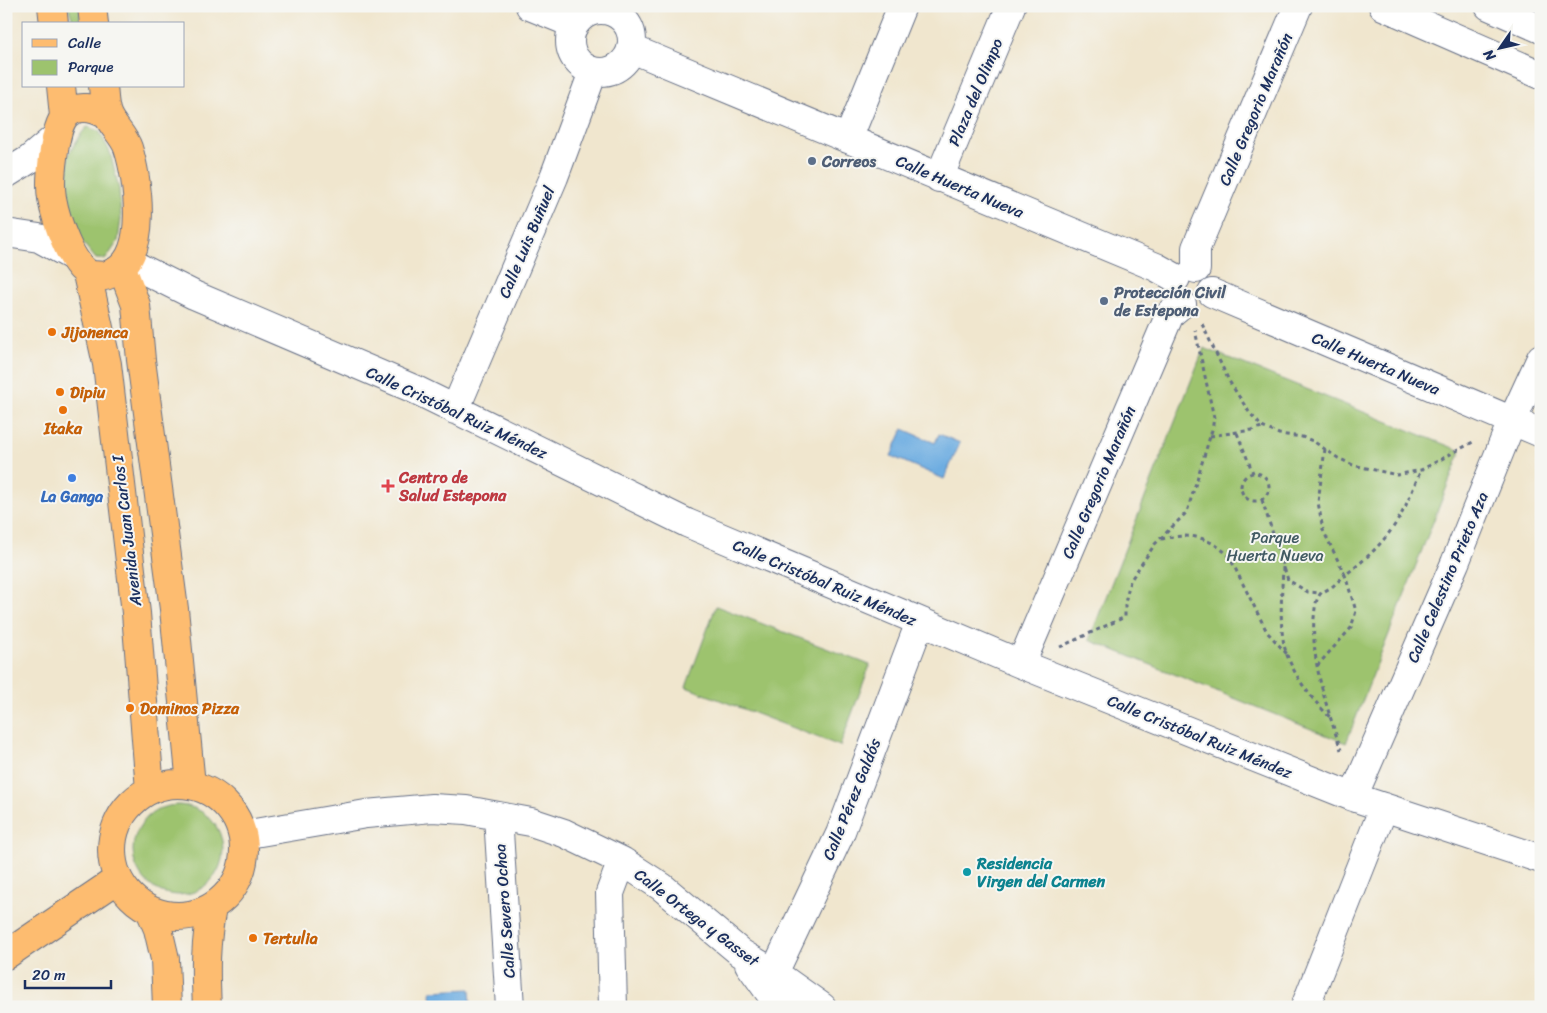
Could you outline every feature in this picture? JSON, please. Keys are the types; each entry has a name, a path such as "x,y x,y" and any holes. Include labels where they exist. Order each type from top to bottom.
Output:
{"main road":[{"path":"52,6 54,22"},
{"path":"92,6 94,22"},
{"path":"60,127 61,88"},
{"path":"79,265 105,276 125,265 135,244 138,216 136,182 128,146 107,115 103,88"},
{"path":"60,127 77,108 93,108 107,115"},
{"name":"Avenida Juan Carlos I","path":"60,127 52,167 52,196 58,223 79,265 107,364 136,613 150,790"},
{"path":"125,265 136,305 140,360 174,609 191,785"},
{"path":"170,784 191,785 209,791 224,802 235,817 243,835 245,856 240,876 228,894 212,908 193,915 171,916 150,910 132,898 118,879 112,859 113,838 120,818 132,802 150,790 170,784"},
{"path":"6,955 118,879"},
{"path":"207,1007 205,956 212,908"},
{"path":"150,910 158,929 164,959 167,1007"}],"street":[{"path":"530,6 574,24"},
{"path":"848,139 902,6"},
{"name":"Plaza del Olimpo","path":"939,178 1011,6"},
{"name":"Calle Gregorio Marañón","path":"1186,274 1298,6"},
{"path":"1383,6 1541,75"},
{"path":"1489,6 1541,29"},
{"path":"615,9 628,23 633,40 632,49 626,60 617,69 606,73 593,72 583,67 574,58 570,47 570,35 574,24 582,16 592,11 615,9"},
{"name":"Calle Huerta Nueva","path":"632,49 1156,267 1186,274 1202,271 1211,280 1196,302 1541,433"},
{"name":"Calle Luis Buñuel","path":"455,410 554,177 593,72"},
{"path":"6,174 30,159 60,127"},
{"path":"6,233 39,238 79,265"},
{"name":"Calle Cristóbal Ruiz Méndez","path":"125,265 414,389 687,523 920,622 1353,797 1541,859"},
{"name":"Calle Gregorio Marañón","path":"1021,664 1170,314 1196,302"},
{"name":"Calle Celestino Prieto Aza","path":"1353,797 1455,563 1512,421 1541,358"},
{"name":"Calle Pérez Galdós","path":"774,973 840,834 920,622"},
{"path":"1305,1007 1384,807"},
{"name":"Calle Ortega y Gasset","path":"243,835 366,814 432,808 466,810 531,822 564,834 622,861 662,888 741,953 774,973 822,1007"},
{"name":"Calle Severo Ochoa","path":"498,816 510,1007"},
{"path":"613,1007 610,893 622,861"},
{"path":"741,953 780,1007"}],"path":[{"path":"1196,302 1229,381 1249,412 1262,427 1279,434 1302,437 1313,441 1338,458 1353,465 1398,475 1422,470 1512,421"},
{"path":"1021,664 1126,617 1125,603 1130,581 1141,563 1160,539 1187,512 1214,418 1193,319 1196,302"},
{"path":"1210,436 1237,433 1262,427"},
{"path":"1237,433 1253,473"},
{"path":"1317,667 1351,628 1356,611 1345,575 1323,530 1318,502 1325,449"},
{"path":"1342,754 1317,667 1313,634 1316,598 1332,587 1377,547 1395,525 1422,470"},
{"path":"1253,473 1258,473 1264,477 1269,485 1268,492 1262,500 1257,502 1246,498 1241,490 1244,477 1253,473"},
{"path":"1262,500 1288,580 1308,592 1321,593"},
{"path":"1160,539 1180,535 1207,539 1220,547 1229,556 1267,632 1287,654 1299,678 1317,705 1331,718"},
{"path":"1283,560 1282,624 1287,654"}],"green space":[{"path":"68,6 80,6 79,20 73,21"},
{"path":"87,127 99,131 110,152 119,189 121,219 118,241 106,259 96,259 83,243 68,199 68,155"},
{"name":"Parque Huerta Nueva","path":"1204,348 1461,451 1346,743 1089,640"},
{"path":"716,606 870,665 840,746 686,687"},
{"path":"178,805 195,809 210,818 219,833 223,850 219,867 210,882 195,891 178,895 161,891 146,882 137,867 133,850 137,833 146,818 161,809"}],"water":[{"path":"903,429 935,443 939,434 960,443 944,479 891,456"},
{"path":"470,989 471,1005 432,1007 431,991"}],"place":[{"name":"Correos","path":"812,161"},
{"name":"Protección Civil de Estepona","path":"1104,301"},
{"name":"Jijonenca","path":"52,332"},
{"name":"Dipiu","path":"60,392"},
{"name":"Itaka","path":"63,410"},
{"name":"La Ganga","path":"72,478"},
{"name":"Centro de Salud Estepona","path":"388,486"},
{"name":"Dominos Pizza","path":"130,708"},
{"name":"Residencia Virgen del Carmen","path":"967,872"},
{"name":"Tertulia","path":"253,938"}]}
